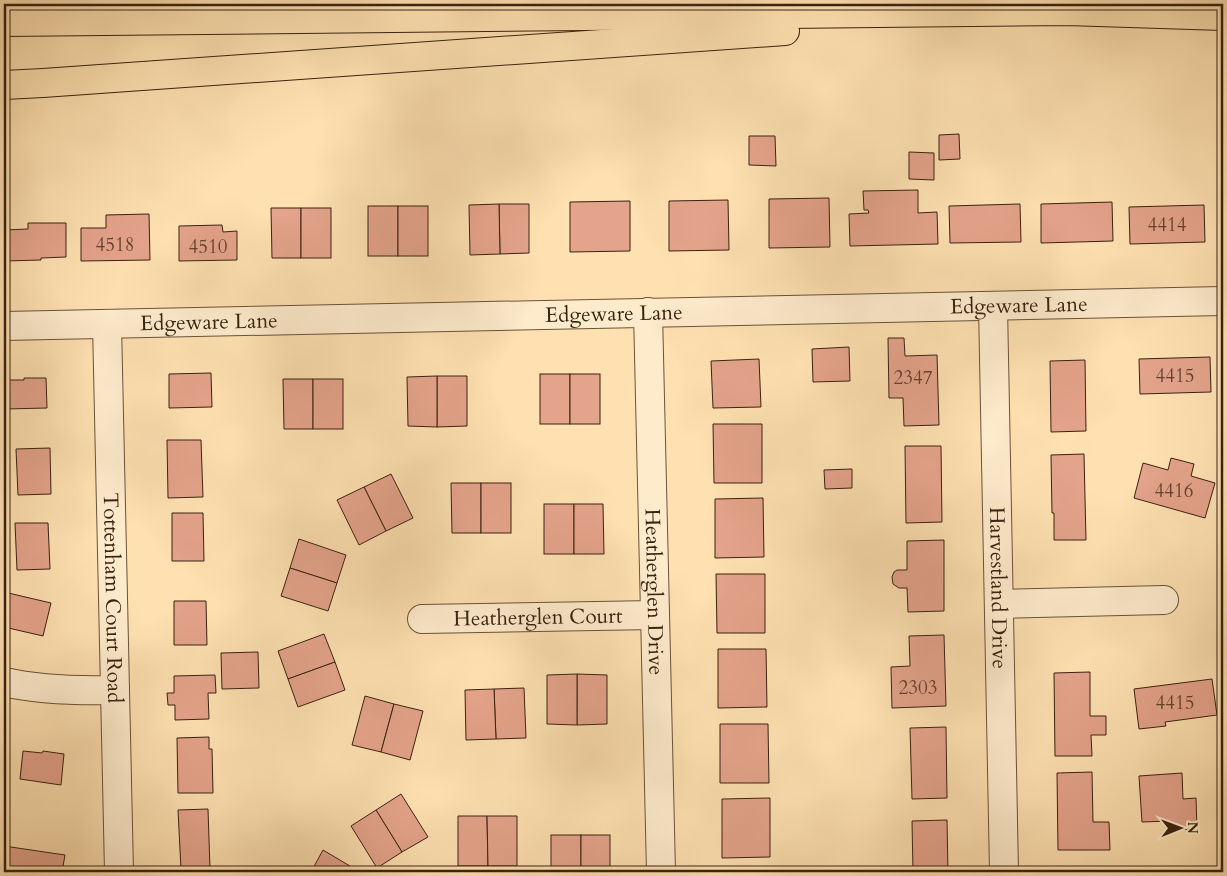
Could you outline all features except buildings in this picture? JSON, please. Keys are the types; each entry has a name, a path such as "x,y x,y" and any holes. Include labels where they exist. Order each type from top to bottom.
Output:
{"highway":[{"path":"4,85 1067,11"},
{"path":"4,22 1067,11 1223,16"}],"street":[{"name":"Edgeware Lane","path":"4,326 1223,301"},
{"name":"Harvestland Drive","path":"993,306 1004,872"},
{"name":"Heatherglen Drive","path":"648,312 661,872"},
{"name":"Tottenham Court Road","path":"107,324 119,872"},
{"path":"999,604 1164,600"},
{"name":"Heatherglen Court","path":"422,619 655,615"},
{"path":"4,682 45,688 115,690"}]}
